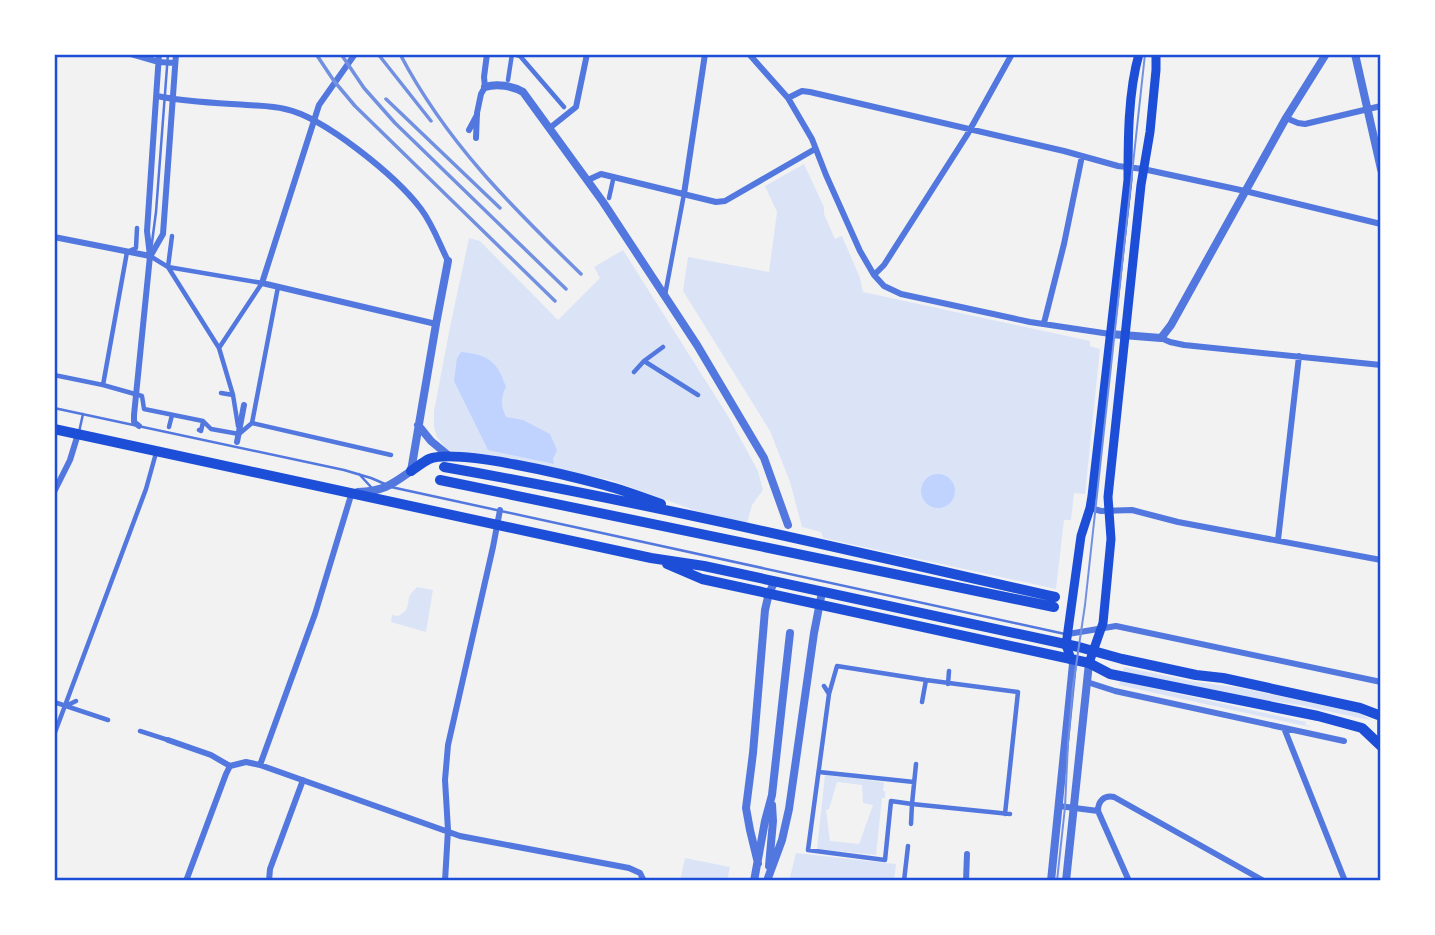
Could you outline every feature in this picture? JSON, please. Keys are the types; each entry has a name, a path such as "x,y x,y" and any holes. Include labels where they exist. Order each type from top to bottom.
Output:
{"highway":[{"path":"411,471 430,459 446,462 520,481 703,518 1054,602 440,480"}],"main road":[{"path":"1071,659 1067,640 1081,536 1090,508 1138,54"},
{"path":"1089,663 1103,623 1111,539 1108,497 1143,169 1151,121 1156,55"},
{"path":"54,429 380,497 651,558 704,566 1067,640 1093,651 1135,662 1223,678 1381,715"},
{"path":"651,558 702,579 1089,663 1110,674 1305,713 1362,729 1381,746"}],"street":[{"path":"131,54 159,58 172,64"},
{"path":"150,256 163,234 173,99 172,64 176,54"},
{"path":"219,348 262,284 321,102 355,54"},
{"path":"476,138 477,113 485,87 487,54"},
{"path":"508,79 512,54 520,56 564,107"},
{"path":"551,128 576,107 587,54"},
{"path":"665,296 684,194 705,54"},
{"path":"749,54 788,98 812,139 860,251 884,286 901,294 1030,322 1125,336 1161,338 1184,345 1381,365"},
{"path":"874,275 884,265 970,130 1012,54"},
{"path":"1138,54 1156,55"},
{"path":"1161,338 1171,325 1286,118 1326,54"},
{"path":"1355,54 1381,169"},
{"path":"138,426 134,422 134,415 150,256 147,230 159,58"},
{"path":"485,87 493,85 520,89 588,180 697,345 764,458 788,525"},
{"path":"788,98 802,91 810,92 1381,224"},
{"path":"157,96 284,108 301,113 391,176 433,228 448,261 411,471 389,486 380,497"},
{"path":"1286,118 1305,124 1381,106"},
{"path":"469,130 477,113"},
{"path":"588,180 601,174 716,202 725,201 815,149"},
{"path":"1044,323 1082,156"},
{"path":"610,198 613,180"},
{"path":"127,253 136,248 137,228"},
{"path":"172,236 168,267 219,348 233,395 239,434"},
{"path":"54,237 150,256 168,267 278,287 436,324"},
{"path":"103,385 127,253"},
{"path":"239,434 252,423 278,287"},
{"path":"634,372 644,360 663,346"},
{"path":"1278,540 1299,356"},
{"path":"644,360 698,395"},
{"path":"54,374 142,396 144,409 204,421 211,429 239,434"},
{"path":"221,393 233,395"},
{"path":"237,445 244,405"},
{"path":"126,424 132,421 134,415"},
{"path":"169,427 172,415"},
{"path":"199,430 201,431 204,421"},
{"path":"252,423 391,455"},
{"path":"418,425 446,462"},
{"path":"54,492 71,460 78,434"},
{"path":"54,735 146,489 156,451"},
{"path":"380,497 389,486"},
{"path":"260,765 315,614 352,492"},
{"path":"1090,508 1101,511 1132,510 1178,522 1381,560"},
{"path":"445,881 445,780 449,745 500,510"},
{"path":"758,863 746,808 765,610 775,581"},
{"path":"767,879 782,840 789,809 822,592"},
{"path":"1067,640 1116,626 1381,682"},
{"path":"767,879 773,821 772,795 789,633"},
{"path":"1051,881 1073,664 1071,659"},
{"path":"1066,881 1089,663"},
{"path":"1089,663 1096,686"},
{"path":"885,794 891,801 1008,814 1018,692 837,666 828,694 808,850 813,853 885,860 891,801"},
{"path":"948,684 950,671"},
{"path":"922,702 926,680"},
{"path":"1087,682 1115,691 1344,741"},
{"path":"824,686 828,694"},
{"path":"65,706 76,701"},
{"path":"54,702 108,720"},
{"path":"1381,715 1381,736"},
{"path":"1362,729 1380,726"},
{"path":"1284,728 1345,881"},
{"path":"141,731 211,755 230,766 246,762 260,765 464,837 629,868 640,873 644,881"},
{"path":"911,824 916,764"},
{"path":"186,881 230,766"},
{"path":"819,772 914,782"},
{"path":"269,881 270,869 303,780"},
{"path":"754,881 772,795"},
{"path":"1129,881 1098,811 1099,804 1110,796 1264,881"},
{"path":"1059,806 1098,811"},
{"path":"904,881 908,846"},
{"path":"966,881 967,854"}],"lane":[{"path":"150,256 165,98 172,64 168,54"},
{"path":"54,408 237,445 359,474 389,486 1067,640"},
{"path":"78,434 83,414"},
{"path":"359,474 380,497"}],"shaded area":[{"path":"804,164 835,239 842,236 860,278 863,292 1090,341 1090,346 1100,349 1085,494 1074,493 1071,520 1064,520 1056,589 823,538 821,532 802,527 790,482 770,431 683,291 688,257 769,272 777,212 765,186"},
{"path":"469,238 480,241 558,320 600,278 594,267 623,250 728,416 758,471 763,490 752,505 747,523 705,514 610,480 447,450 437,437 434,411"},
{"path":"417,587 433,590 426,632 391,622 392,615 398,616 405,611 410,595"},
{"path":"1124,667 1359,713 1372,720 1300,705 1241,697 1123,672"},
{"path":"1120,681 1306,722 1305,725 1310,727 1119,685"},
{"path":"825,775 884,782 885,798 882,798 876,855 817,849","holes":["837,782 862,785 863,803 873,805 859,844 830,841 826,810 829,809"]},
{"path":"796,853 896,864 894,881 789,881"},
{"path":"685,858 730,867 727,881 680,881"}],"water":[{"path":"461,352 479,355 495,365 506,387 502,402 506,417 523,420 550,434 557,450 554,464 488,450 454,381 457,358"},
{"path":"938,474 950,479 955,491 950,503 938,508 926,503 921,491 926,479"}],"tram line":[{"path":"1057,881 1073,686 1085,605 1145,54"}],"railway":[{"path":"316,54 355,106 555,301"},
{"path":"341,54 364,88 395,123 566,289"},
{"path":"378,54 431,121"},
{"path":"400,54 438,116 481,171 581,274"},
{"path":"386,99 500,208"}]}
